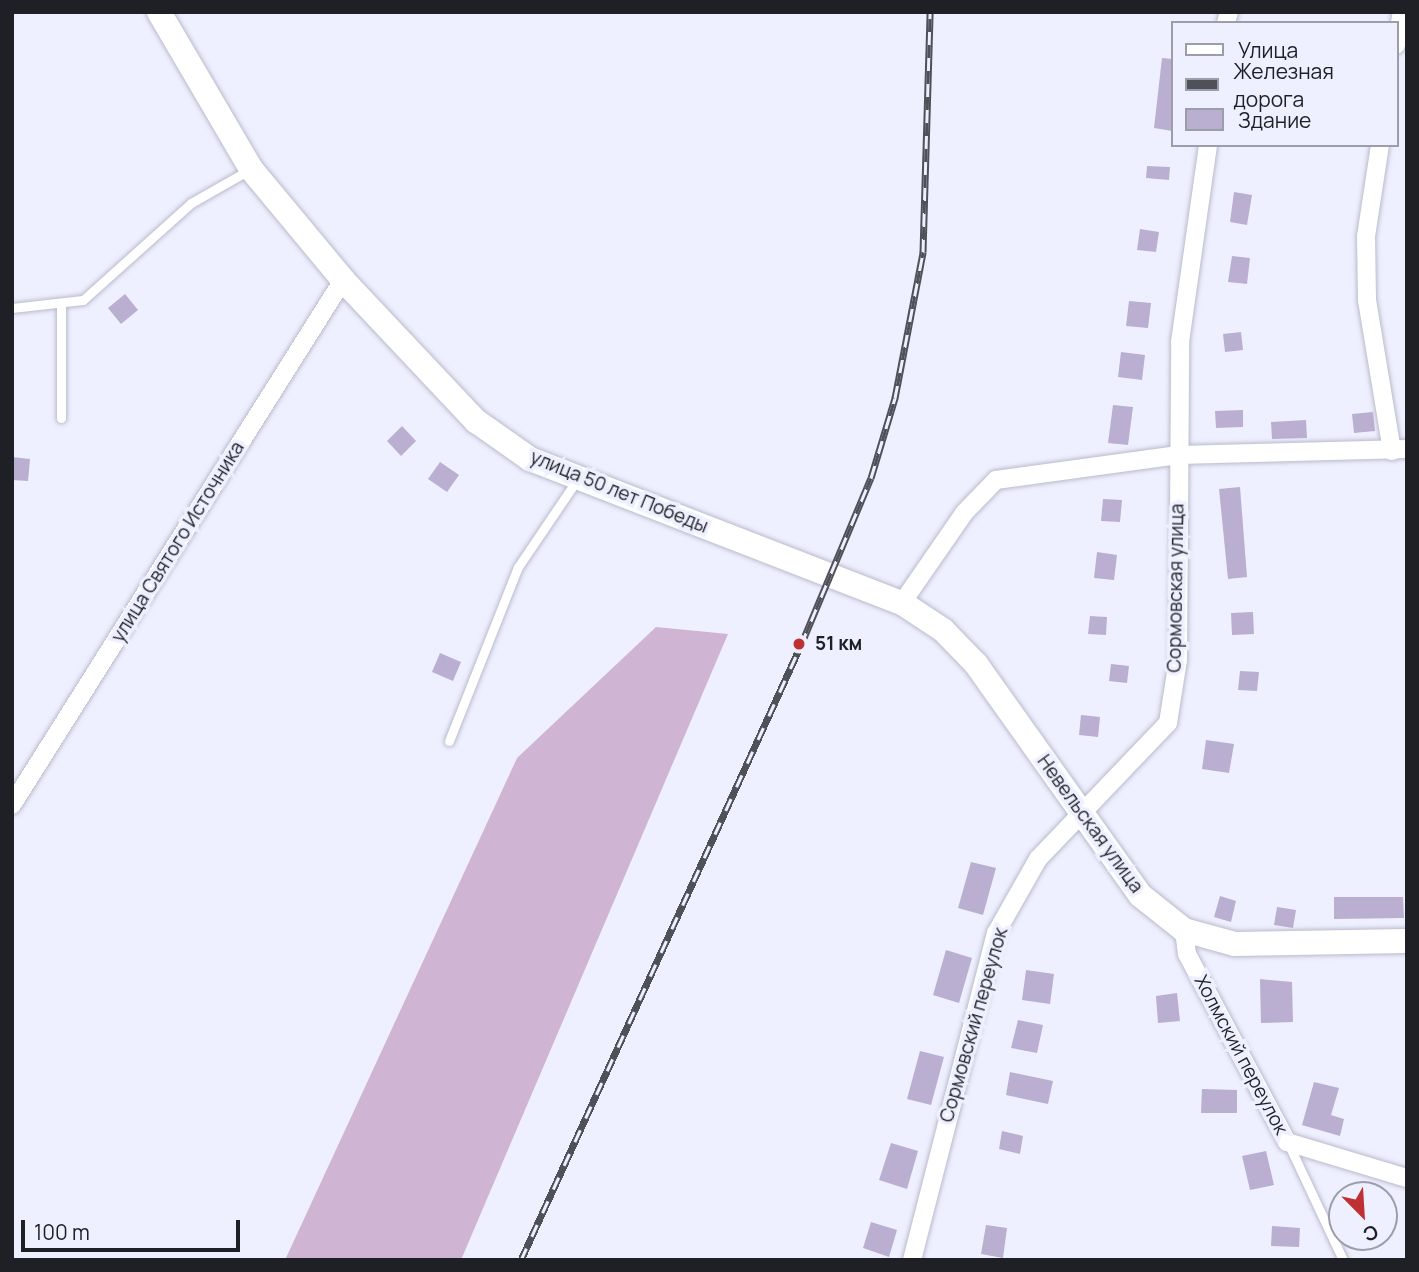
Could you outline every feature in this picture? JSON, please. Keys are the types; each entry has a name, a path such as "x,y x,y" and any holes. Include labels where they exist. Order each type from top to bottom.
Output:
{"street":[{"name":"улица 50 лет Победы","path":"159,12 251,169 343,280 476,421 530,458 578,479 831,576"},
{"path":"1398,35 1402,12"},
{"name":"Сормовская улица","path":"1079,810 1168,723 1178,660 1180,342 1208,147"},
{"path":"902,603 964,513 996,480 1178,455 1399,450 1367,300 1366,236 1380,147"},
{"name":"улица Святого Источника","path":"12,804 343,280"},
{"name":"Невельская улица","path":"831,576 902,603 943,630 976,664 1140,895 1184,930 1235,944 1407,941"},
{"name":"Сормовский переулок","path":"912,1260 996,933 1038,859 1079,810"},
{"name":"Холмский переулок","path":"1184,930 1186,954 1287,1142 1407,1178"}],"lane":[{"path":"12,308 61,307 83,300 191,203 251,169"},
{"path":"61,307 61,418"},
{"path":"449,741 519,567 578,479"},
{"path":"1287,1142 1343,1260"}],"shaded area":[{"path":"656,627 728,634 461,1260 285,1260 517,758"}],"building":[{"path":"1162,58 1170,59 1170,131 1154,128"},
{"path":"1147,166 1170,167 1169,180 1146,178"},
{"path":"1234,192 1252,195 1247,225 1230,222"},
{"path":"1140,229 1159,232 1156,252 1137,250"},
{"path":"1232,256 1250,258 1247,284 1228,282"},
{"path":"125,294 138,310 121,324 108,308"},
{"path":"1129,301 1151,303 1148,328 1126,326"},
{"path":"1241,332 1243,350 1225,352 1223,334"},
{"path":"1121,352 1145,355 1142,380 1118,377"},
{"path":"1113,405 1133,407 1128,445 1108,443"},
{"path":"1243,410 1243,427 1216,428 1215,411"},
{"path":"1373,412 1375,431 1354,433 1352,414"},
{"path":"1306,420 1307,438 1272,439 1271,422"},
{"path":"402,426 416,441 401,456 387,441"},
{"path":"12,457 30,459 28,481 12,480"},
{"path":"440,462 459,475 447,492 428,479"},
{"path":"1240,487 1247,577 1228,579 1219,489"},
{"path":"1103,499 1122,500 1120,522 1101,521"},
{"path":"1097,552 1117,555 1114,580 1094,578"},
{"path":"1253,612 1254,634 1232,635 1231,613"},
{"path":"1090,616 1107,617 1106,635 1088,634"},
{"path":"440,653 461,662 453,681 432,672"},
{"path":"1111,664 1129,666 1127,683 1109,681"},
{"path":"1240,671 1259,672 1257,691 1238,690"},
{"path":"1081,715 1100,717 1098,737 1079,735"},
{"path":"1206,740 1234,744 1229,773 1202,769"},
{"path":"971,862 996,868 983,915 958,908"},
{"path":"1220,896 1236,901 1231,922 1214,917"},
{"path":"1334,897 1403,897 1404,918 1334,919"},
{"path":"1277,907 1296,910 1293,928 1274,925"},
{"path":"946,950 972,958 959,1003 933,995"},
{"path":"1026,970 1054,974 1050,1004 1022,1000"},
{"path":"1260,979 1292,982 1293,1022 1261,1023"},
{"path":"1177,993 1180,1021 1158,1023 1156,996"},
{"path":"1018,1020 1043,1025 1037,1053 1011,1048"},
{"path":"920,1051 944,1057 931,1105 907,1099"},
{"path":"1010,1072 1053,1081 1048,1104 1006,1095"},
{"path":"1314,1082 1339,1088 1331,1115 1344,1119 1340,1136 1302,1125"},
{"path":"1202,1089 1237,1090 1237,1113 1201,1113"},
{"path":"1002,1131 1023,1136 1020,1154 999,1149"},
{"path":"891,1143 918,1151 907,1189 879,1180"},
{"path":"1266,1151 1274,1185 1250,1190 1242,1156"},
{"path":"871,1222 897,1230 889,1257 863,1248"},
{"path":"986,1225 1007,1228 1003,1258 981,1254"},
{"path":"1272,1226 1300,1228 1299,1247 1271,1246"}],"railway":[{"path":"521,1260 801,645 871,478 895,398 923,252 930,12"}],"place":[{"name":"51 км","path":"799,644"}]}
